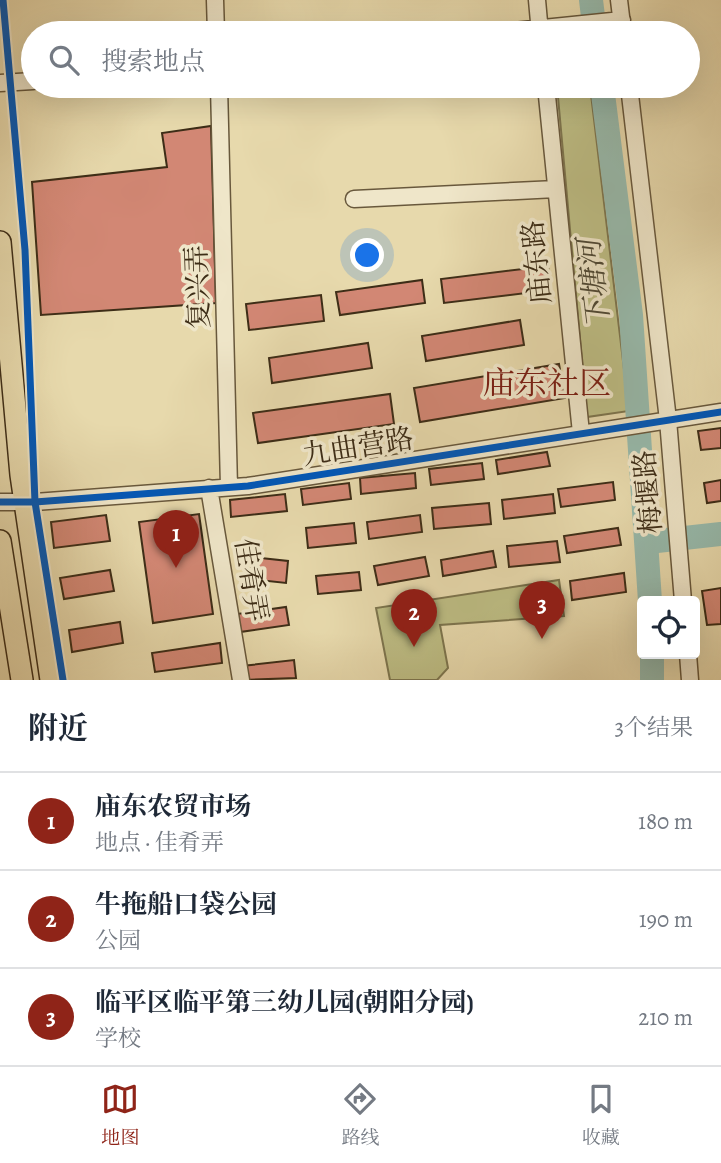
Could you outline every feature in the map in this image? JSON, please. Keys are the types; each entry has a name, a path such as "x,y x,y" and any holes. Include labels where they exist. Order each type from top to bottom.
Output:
{"main road":[{"path":"0,242 24,502 51,680"},
{"path":"0,541 22,680"}],"street":[{"path":"215,0 216,21"},
{"path":"537,0 542,21"},
{"path":"620,0 622,21"},
{"path":"0,83 21,82"},
{"name":"复兴弄","path":"219,98 229,487"},
{"name":"庙东路","path":"546,98 585,433"},
{"name":"梅堰路","path":"630,98 667,420 683,595"},
{"path":"354,199 556,189"},
{"name":"九曲营路","path":"0,502 229,487 721,412"},
{"name":"佳肴弄","path":"209,488 241,680"},
{"path":"688,659 690,680"}],"green space":[{"path":"558,98 591,98 629,411 587,417"},
{"path":"559,580 564,616 440,625 448,668 437,680 390,680 376,608"}],"building":[{"path":"211,126 216,303 41,315 32,182 167,167 162,133"},
{"path":"548,266 551,290 444,303 441,279"},
{"path":"422,280 425,303 340,315 336,292"},
{"path":"321,295 324,321 249,330 246,304"},
{"path":"520,320 524,345 426,361 422,336"},
{"path":"368,343 372,368 272,383 269,358"},
{"path":"559,364 565,398 420,422 414,388"},
{"path":"390,394 394,424 258,443 253,413"},
{"path":"721,428 721,448 701,450 698,431"},
{"path":"547,452 550,466 498,474 496,460"},
{"path":"482,463 484,479 431,485 429,469"},
{"path":"415,473 416,488 361,494 360,478"},
{"path":"721,480 721,501 707,503 704,483"},
{"path":"613,482 615,500 561,507 558,489"},
{"path":"349,483 351,499 303,505 301,489"},
{"path":"285,494 287,511 231,517 230,500"},
{"path":"553,494 555,513 504,519 502,500"},
{"path":"489,503 491,524 434,529 432,508"},
{"path":"199,514 213,614 153,623 139,522"},
{"path":"106,515 110,541 54,548 51,522"},
{"path":"420,515 422,532 369,539 367,522"},
{"path":"354,523 356,543 308,548 306,528"},
{"path":"618,528 621,545 567,553 564,536"},
{"path":"557,541 560,562 509,567 507,546"},
{"path":"493,551 496,567 443,576 441,560"},
{"path":"252,557 288,561 286,583 250,579"},
{"path":"425,557 429,576 378,585 374,566"},
{"path":"110,570 114,591 64,599 60,578"},
{"path":"359,572 361,590 318,594 316,576"},
{"path":"624,573 626,592 572,600 570,581"},
{"path":"721,588 721,624 707,625 702,591"},
{"path":"286,607 289,625 240,632 237,614"},
{"path":"120,622 123,643 72,652 69,630"},
{"path":"220,643 222,663 155,672 152,653"},
{"path":"294,660 296,678 244,680 242,666"}],"waterway":[{"name":"下塘河","path":"591,0 594,21"},
{"name":"下塘河","path":"604,98 631,315 650,596"},
{"path":"648,542 721,534"},
{"name":"下塘河","path":"652,659 652,680"}],"cycle path":[{"path":"3,0 25,250 35,502 63,680"},
{"path":"0,502 35,502 248,486 721,412"}],"place":[{"name":"庙东农贸市场","path":"176,568"},
{"name":"临平区临平第三幼儿园(朝阳分园)","path":"542,639"},
{"name":"牛拖船口袋公园","path":"414,647"}],"district":[{"name":"庙东社区","path":"547,383"}]}
